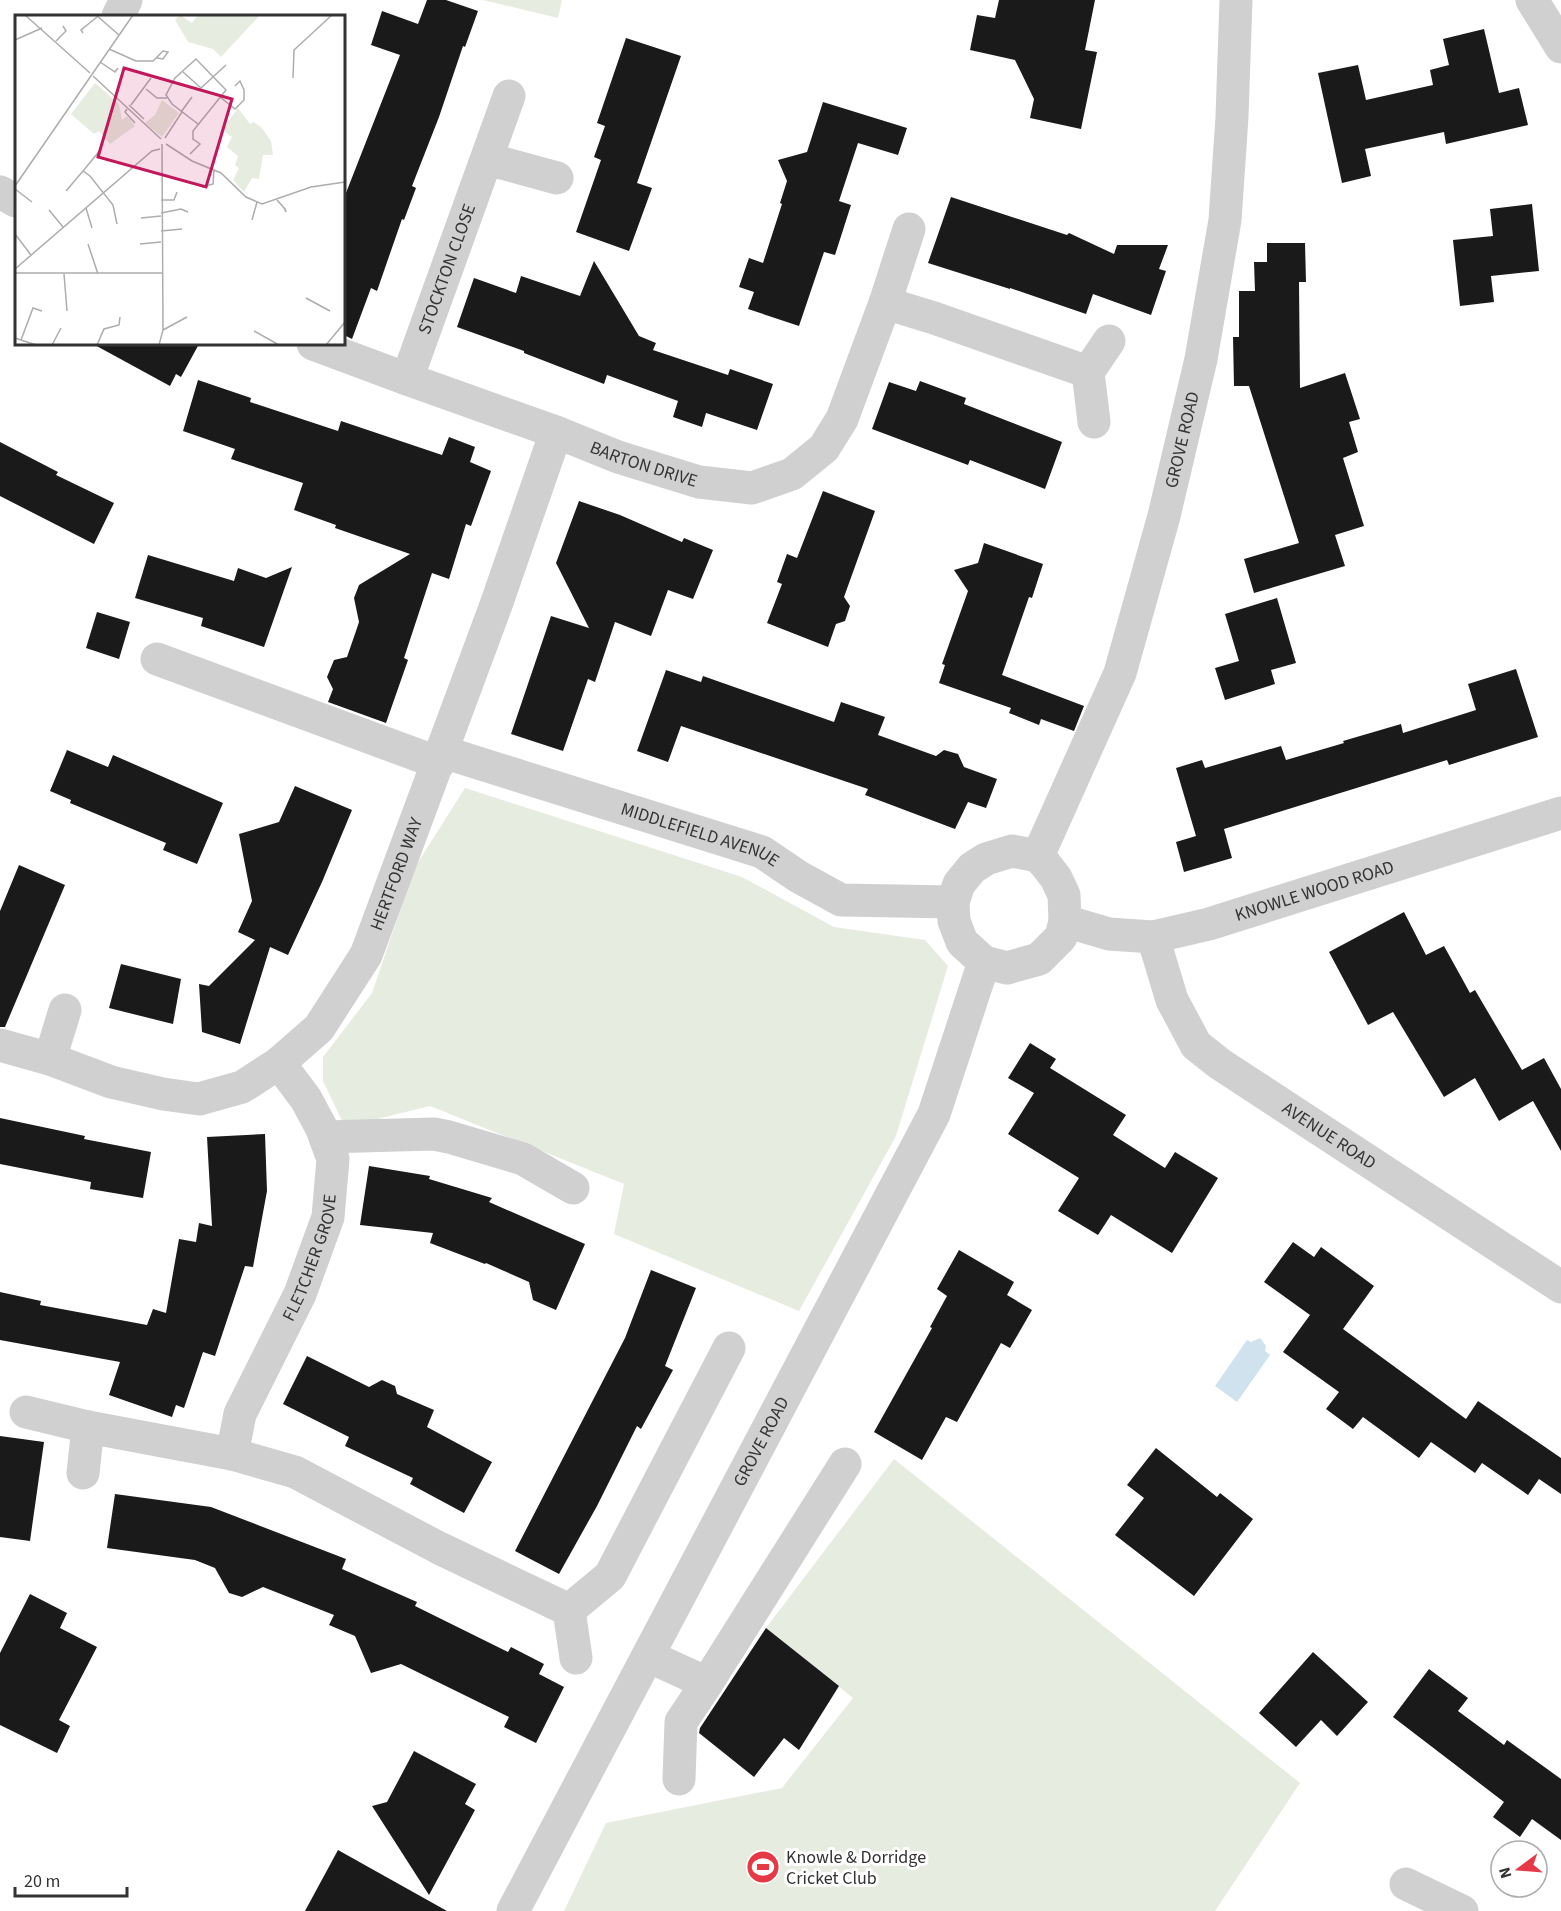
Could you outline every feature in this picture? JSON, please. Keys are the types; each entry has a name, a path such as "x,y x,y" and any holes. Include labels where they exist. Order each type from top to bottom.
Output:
{"street":[{"path":"118,15 126,0"},
{"name":"GROVE ROAD","path":"1038,856 1120,673 1164,516 1201,359 1225,220 1232,117 1236,0"},
{"path":"1532,0 1561,47"},
{"name":"STOCKTON CLOSE","path":"407,379 509,96"},
{"path":"487,159 557,178"},
{"path":"0,192 15,200"},
{"name":"BARTON DRIVE","path":"316,345 556,432 618,457 699,482 752,488 792,474 824,448 842,419 885,303 909,229"},
{"path":"885,303 1088,372"},
{"path":"1095,422 1088,372 1109,341"},
{"name":"HERTFORD WAY","path":"0,1045 50,1059 111,1082 163,1094 200,1099 242,1087 279,1063 319,1028 366,956 441,758 556,432"},
{"name":"MIDDLEFIELD AVENUE","path":"157,659 441,758 762,852 799,877 841,900 953,903"},
{"name":"KNOWLE WOOD ROAD","path":"1065,921 1109,934 1153,938 1209,924 1561,813"},
{"path":"1012,850 1038,856 1056,878 1064,895 1065,921 1061,937 1039,959 1007,968 984,962 962,942 954,921 953,903 959,884 972,868 987,859 1012,850"},
{"name":"AVENUE ROAD","path":"1153,938 1173,1000 1197,1045 1220,1064 1561,1287"},
{"name":"GROVE ROAD","path":"513,1911 934,1114 984,962"},
{"path":"50,1059 65,1010"},
{"name":"FLETCHER GROVE","path":"232,1454 240,1414 300,1294 327,1217 333,1159 306,1099 279,1063"},
{"path":"325,1137 434,1134 449,1137 523,1159 573,1188"},
{"path":"569,1610 610,1576 729,1348"},
{"path":"26,1412 88,1427 232,1454 296,1472 439,1548 569,1610"},
{"path":"83,1473 88,1427"},
{"path":"679,1779 681,1722 845,1464"},
{"path":"569,1610 576,1658"},
{"path":"648,1656 707,1683"},
{"path":"1406,1884 1462,1911"}],"shaded area":[{"path":"483,0 562,0 558,18"},
{"path":"465,788 742,877 834,927 925,940 948,966 896,1136 799,1311 614,1234 624,1184 430,1106 345,1127 323,1081 323,1057 372,993 415,867"},
{"path":"894,1459 1300,1783 1215,1911 564,1911 606,1823 782,1788 853,1698 766,1628"}],"water":[{"path":"1260,1338 1266,1346 1265,1351 1270,1355 1237,1402 1215,1386 1247,1340 1251,1342"}],"building":[{"path":"427,0 446,0 478,11 412,186 416,188 404,220 402,219 377,291 371,288 352,339 345,336 345,195 400,55 371,45 382,11 418,24"},
{"path":"999,0 1095,0 1085,50 1097,52 1081,129 1030,118 1034,99 1015,60 970,50 977,15 995,18"},
{"path":"1484,29 1499,93 1519,88 1528,125 1446,144 1444,132 1365,149 1371,176 1342,183 1318,73 1358,65 1366,100 1433,85 1430,70 1449,65 1443,39"},
{"path":"626,38 681,56 637,183 652,188 629,251 576,232 601,160 594,157 605,126 597,123"},
{"path":"823,102 907,128 898,155 858,143 839,201 851,205 835,255 824,252 799,326 748,309 754,292 739,287 749,258 763,263 782,204 780,203 787,181 778,160 807,152"},
{"path":"951,197 1067,235 1069,233 1114,254 1117,245 1168,245 1159,269 1166,271 1151,315 1093,294 1086,314 928,263"},
{"path":"1532,204 1539,271 1491,276 1494,302 1460,306 1453,240 1493,236 1490,209"},
{"path":"1267,243 1305,243 1306,282 1299,282 1300,388 1345,373 1360,419 1349,422 1358,452 1343,458 1364,526 1335,535 1345,566 1254,593 1244,559 1299,543 1249,386 1234,386 1233,337 1239,337 1239,291 1255,291 1254,262 1267,262"},
{"path":"594,261 639,336 656,343 653,350 728,375 730,369 773,384 757,430 706,413 702,427 673,417 678,401 607,375 604,384 524,353 524,351 457,327 474,278 516,293 521,276 580,296"},
{"path":"95,345 198,345 181,377 176,374 170,386"},
{"path":"198,380 251,398 250,402 338,431 341,421 442,455 449,437 475,447 470,462 491,471 471,526 466,524 449,579 432,573 404,658 408,660 386,723 328,702 333,689 327,677 334,660 347,657 359,622 354,598 359,585 410,554 335,528 336,525 294,510 303,483 231,459 235,449 183,431"},
{"path":"920,381 966,398 964,404 1062,442 1045,489 970,460 968,465 872,429 889,382 916,391"},
{"path":"0,442 58,472 56,475 114,503 94,544 0,496"},
{"path":"823,491 875,511 844,597 850,606 845,621 836,624 828,647 767,623 782,584 777,582 787,554 797,558"},
{"path":"579,501 620,515 682,542 684,538 713,550 693,599 668,590 651,636 615,622 595,682 588,679 563,751 511,734 551,616 589,628 556,563"},
{"path":"984,543 1043,564 1002,675 1084,706 1074,731 1041,719 1039,725 1009,713 1011,708 939,683 945,665 942,664 968,591 954,570 978,563"},
{"path":"148,555 234,581 238,568 266,578 292,567 264,647 201,626 203,618 135,598"},
{"path":"1277,598 1296,663 1271,670 1275,684 1225,700 1215,668 1239,661 1225,614"},
{"path":"97,612 130,622 119,659 86,648"},
{"path":"1516,669 1538,737 1449,765 1447,760 1224,829 1232,858 1184,872 1176,842 1196,836 1176,768 1202,760 1205,768 1281,746 1286,760 1401,724 1403,733 1476,710 1468,684"},
{"path":"666,670 701,682 703,676 834,722 841,702 885,717 878,735 936,756 944,750 958,754 964,767 997,779 986,808 968,802 955,829 865,795 868,789 681,726 668,762 637,751"},
{"path":"67,750 108,767 113,755 223,803 197,864 163,850 166,843 70,803 71,800 50,791"},
{"path":"295,786 352,810 288,955 270,947 240,1044 202,1032 199,984 209,986 255,940 238,932 252,901 239,834 279,822"},
{"path":"19,865 65,885 5,1027 0,1027 0,911"},
{"path":"1404,912 1426,955 1444,946 1470,993 1475,990 1522,1070 1544,1058 1561,1089 1561,1151 1533,1101 1499,1121 1475,1078 1444,1097 1393,1012 1368,1025 1329,952"},
{"path":"121,964 181,979 173,1024 109,1008"},
{"path":"1030,1043 1056,1059 1050,1068 1126,1115 1113,1135 1165,1168 1175,1152 1218,1178 1172,1253 1111,1215 1098,1235 1058,1211 1079,1178 1008,1134 1034,1093 1008,1078"},
{"path":"0,1118 85,1136 84,1139 151,1152 143,1198 90,1189 91,1182 0,1164"},
{"path":"265,1134 267,1191 253,1267 245,1266 215,1356 203,1352 184,1408 176,1405 172,1417 109,1395 120,1362 0,1340 0,1292 41,1301 40,1305 147,1325 153,1309 166,1313 179,1239 196,1242 199,1223 212,1226 207,1137"},
{"path":"369,1166 430,1176 429,1179 492,1198 489,1202 585,1244 556,1310 533,1300 529,1282 486,1263 430,1243 433,1233 360,1225"},
{"path":"1293,1242 1314,1257 1321,1247 1374,1286 1343,1329 1466,1419 1478,1401 1561,1458 1561,1494 1539,1479 1528,1495 1482,1463 1475,1473 1431,1442 1419,1458 1363,1417 1353,1429 1326,1409 1339,1392 1283,1352 1310,1315 1264,1282"},
{"path":"959,1250 1014,1282 1007,1295 1032,1310 1010,1348 1001,1343 957,1422 946,1417 922,1460 874,1432 932,1328 930,1327 947,1296 937,1289"},
{"path":"651,1270 696,1288 665,1366 673,1370 641,1429 637,1426 597,1506 559,1574 515,1551 625,1338"},
{"path":"307,1356 369,1387 382,1380 395,1386 397,1394 434,1410 427,1427 492,1462 464,1513 410,1484 413,1478 345,1446 349,1437 283,1404"},
{"path":"0,1436 44,1442 30,1541 0,1537"},
{"path":"1156,1448 1217,1497 1220,1493 1253,1519 1194,1596 1115,1535 1144,1498 1127,1485"},
{"path":"115,1494 211,1507 346,1559 342,1569 417,1602 415,1606 508,1652 511,1647 544,1664 539,1674 564,1687 536,1743 504,1727 509,1717 401,1664 371,1673 355,1636 329,1625 334,1615 263,1587 242,1597 229,1593 215,1568 195,1560 107,1548"},
{"path":"30,1594 67,1613 60,1628 97,1647 59,1720 70,1726 57,1753 0,1725 0,1653"},
{"path":"766,1628 839,1686 799,1750 784,1738 754,1777 699,1733 700,1728"},
{"path":"1313,1652 1368,1702 1337,1736 1321,1720 1296,1747 1259,1713"},
{"path":"1429,1669 1468,1698 1458,1711 1504,1745 1507,1740 1561,1779 1561,1840 1532,1819 1520,1837 1493,1817 1504,1802 1393,1717"},
{"path":"414,1751 476,1784 465,1804 475,1810 429,1895 372,1806 387,1802"},
{"path":"338,1850 447,1911 305,1911"}],"place":[{"name":"Knowle & Dorridge Cricket Club","path":"763,1867"}]}
